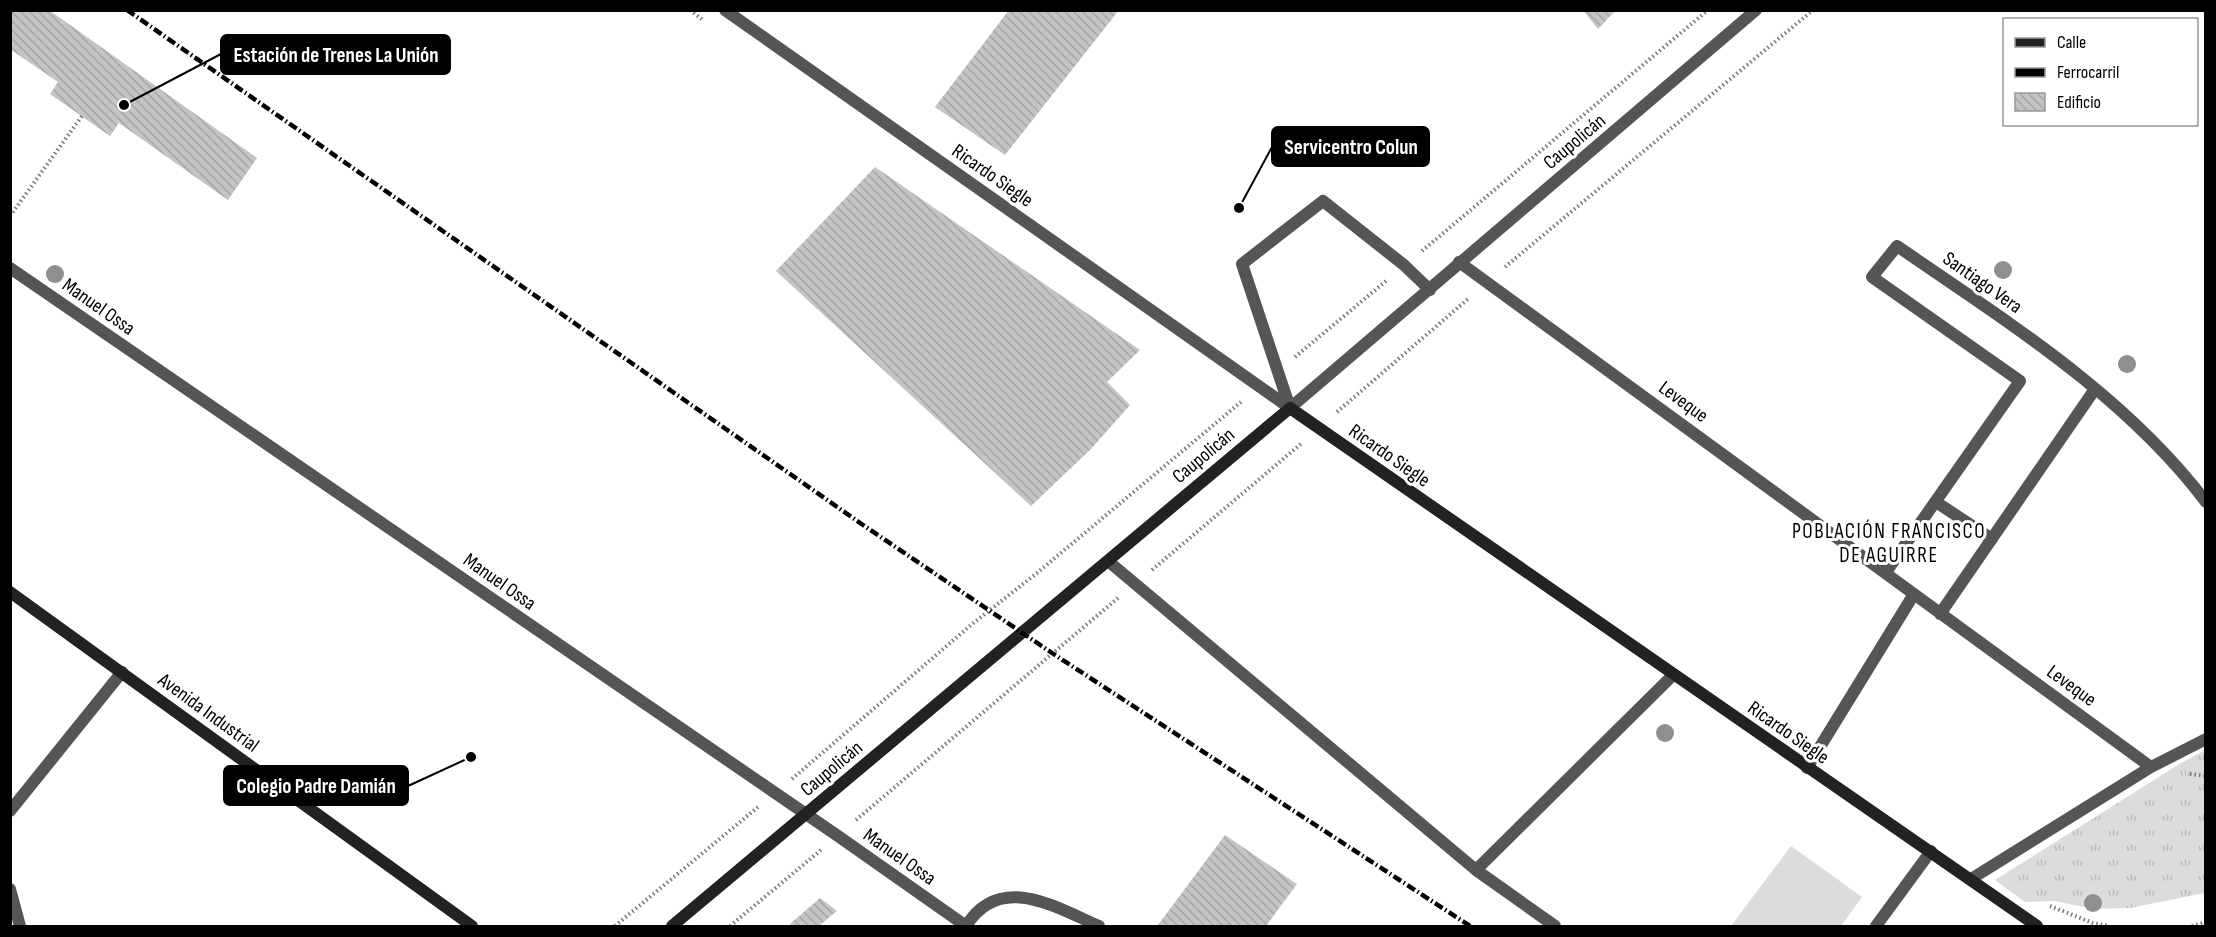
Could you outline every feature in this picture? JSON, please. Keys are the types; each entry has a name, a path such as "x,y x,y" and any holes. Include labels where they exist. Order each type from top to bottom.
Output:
{"main road":[{"name":"Ricardo Siegle","path":"1290,408 1807,768 1931,851 2037,927"},
{"name":"Caupolicán","path":"672,927 1290,408"},
{"name":"Avenida Industrial","path":"10,592 472,927"}],"street":[{"name":"Ricardo Siegle","path":"725,10 1290,408"},
{"name":"Caupolicán","path":"1290,408 1756,10"},
{"path":"1290,408 1242,264 1323,201 1404,266 1430,290"},
{"name":"Santiago Vera","path":"1936,502 2020,381 1872,277 1897,246 2040,345 2095,389 2165,455 2205,502"},
{"name":"Leveque","path":"1459,262 2151,767"},
{"name":"Manuel Ossa","path":"10,268 838,836 966,927"},
{"path":"1940,614 2095,389"},
{"path":"1886,572 1936,502 1992,539"},
{"path":"1108,561 1476,870 1555,927"},
{"path":"1807,768 1914,594"},
{"path":"10,811 122,672"},
{"path":"1476,870 1673,675"},
{"path":"1971,879 2151,767 2205,739"},
{"path":"1876,927 1931,851"},
{"path":"10,890 20,927"},
{"path":"966,927 983,906 1007,897 1022,896 1099,927"}],"path":[{"path":"1277,372 1708,10"},
{"path":"730,927 1318,429 1487,282 1813,10"},
{"path":"10,216 82,116"},
{"path":"615,927 971,625 1037,573 1261,386"},
{"path":"2192,927 2205,922"}],"green space":[{"path":"2205,750 2205,893 2130,908 2094,909 2054,901 2025,902 1995,880 2181,763"},
{"path":"1791,846 1862,897 1841,926 1731,926"}],"building":[{"path":"10,10 49,10 257,158 228,200 119,123 110,136 50,94 58,82 10,49"},
{"path":"1009,10 1119,10 1005,155 935,107"},
{"path":"1583,10 1616,10 1598,29"},
{"path":"875,167 1140,350 1107,382 1130,405 1091,449 1031,506 776,271"},
{"path":"1225,835 1297,884 1266,926 1158,925"},
{"path":"820,898 837,911 819,926 792,926 790,924"}],"railway":[{"path":"127,10 863,525 1052,653 1470,926"}],"place":[{"name":"Estación de Trenes La Unión","path":"124,105"},
{"name":"Servicentro Colun","path":"1239,208"},
{"name":"Colegio Padre Damián","path":"471,757"}],"district":[{"name":"POBLACIÓN FRANCISCO DE AGUIRRE","path":"1889,543"}]}
